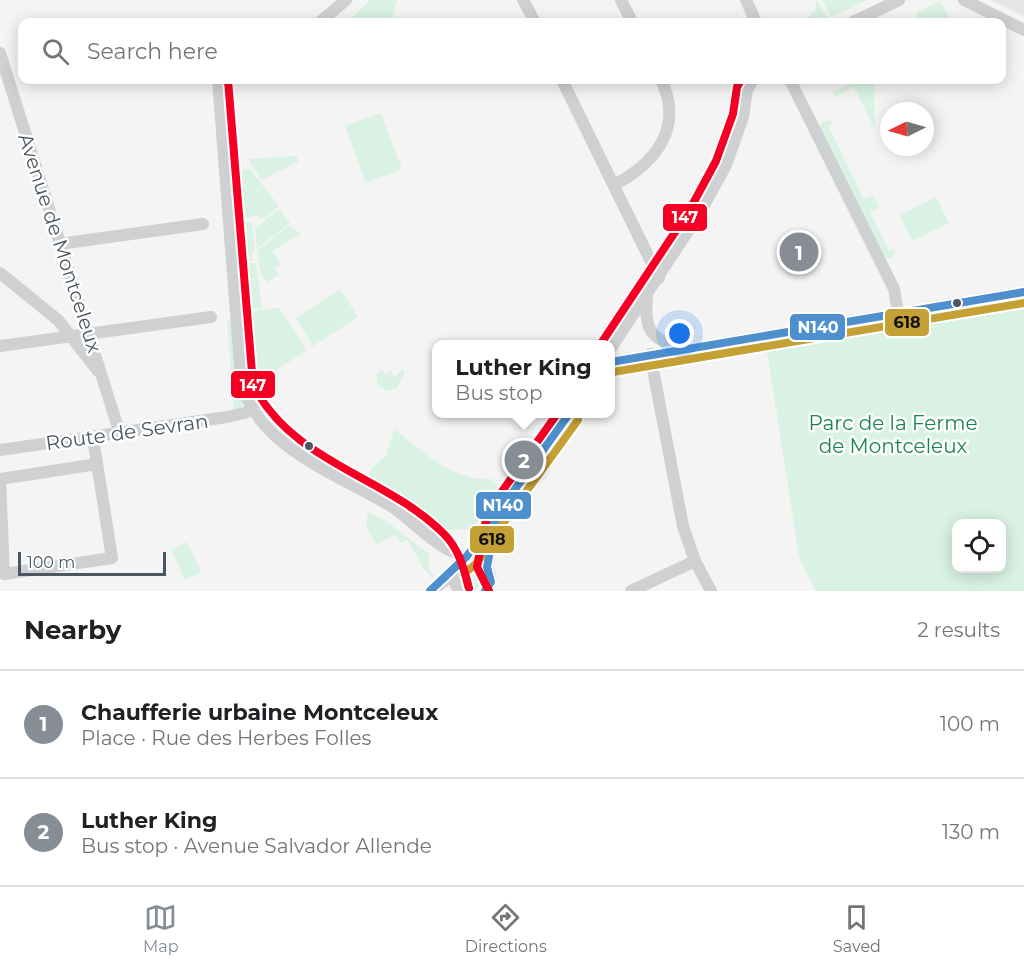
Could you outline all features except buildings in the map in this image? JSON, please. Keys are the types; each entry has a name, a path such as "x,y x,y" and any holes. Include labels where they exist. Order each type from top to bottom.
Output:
{"street":[{"path":"325,18 346,0"},
{"path":"523,0 533,18"},
{"path":"621,0 630,18"},
{"path":"746,0 754,18"},
{"path":"861,18 899,0"},
{"path":"964,0 1000,18"},
{"path":"1006,21 1024,30"},
{"name":"Avenue de Montceleux","path":"0,53 120,434"},
{"path":"218,84 241,378 243,388 253,408 278,436 301,456 345,483 393,508 437,542 468,557 480,560 501,591"},
{"path":"564,84 658,278"},
{"path":"614,185 644,167 661,144 667,126 668,110 662,84"},
{"path":"615,342 658,278 726,165 743,117 747,90 751,84"},
{"path":"792,84 894,289 898,312"},
{"path":"59,244 203,224"},
{"path":"0,273 41,304 71,335 102,377"},
{"path":"615,362 650,354 1024,292"},
{"path":"647,295 645,316 652,335 665,343 687,348"},
{"path":"0,346 211,317"},
{"path":"650,354 683,526 695,561 711,591"},
{"name":"Route de Sevran","path":"0,450 232,416 253,408"},
{"path":"430,591 454,572 468,557 566,418"},
{"path":"93,438 98,464 112,558 4,574 0,478 98,464"},
{"path":"485,591 498,514"},
{"path":"437,542 454,572 459,591"},
{"path":"631,591 695,561"}],"shaded area":[{"path":"990,0 1024,0 1024,16"}],"green space":[{"path":"370,0 397,0 392,18 353,17"},
{"path":"817,0 828,18 808,18 815,10"},
{"path":"822,0 867,0 831,17"},
{"path":"940,1 950,18 918,18 916,13"},
{"path":"850,84 874,84 875,130 854,87 835,97 833,92"},
{"path":"381,113 402,169 366,183 345,126"},
{"path":"830,120 834,123 828,126 864,199 873,195 879,207 870,212 889,251 895,249 892,258 884,257 820,128 821,122"},
{"path":"297,156 298,162 261,180 248,159"},
{"path":"249,168 279,206 265,218 259,218 258,215 240,220 236,171"},
{"path":"936,197 949,223 912,241 900,215"},
{"path":"279,209 290,223 257,249 255,228"},
{"path":"249,221 252,224 255,249 251,254 253,261 244,262 240,222"},
{"path":"290,225 301,234 272,251 281,264 274,268 279,275 267,282 260,272 257,251"},
{"path":"256,263 262,308 247,310 244,264"},
{"path":"340,289 358,317 313,346 296,318"},
{"name":"Parc de la Ferme de Montceleux","path":"1024,300 1024,591 816,591 799,557 766,345"},
{"path":"279,308 307,350 264,378 251,359 247,312"},
{"path":"227,320 231,320 236,380 243,404 241,409 234,411"},
{"path":"382,369 385,374 391,371 394,377 403,370 405,372 397,388 387,391 378,385 376,374"},
{"path":"394,429 439,463 465,476 492,479 501,488 472,529 448,530 365,480 373,467 386,456"},
{"path":"368,512 386,521 429,554 429,568 436,581 424,569 407,540 401,543 395,535 376,545 366,526"},
{"path":"187,542 201,572 185,580 171,550"},
{"path":"472,565 480,569 484,577 480,585 472,589 464,585 460,577 464,569"}],"transit line":[{"name":"147","path":"228,84 253,385 271,412 292,433 316,451 421,514 444,534 457,553 469,588"},
{"name":"147","path":"603,340 689,211 716,161 733,114 739,84"},
{"name":"N140","path":"615,361 1024,292"},
{"name":"618","path":"615,372 1024,303"},
{"name":"147","path":"489,591 477,567 488,511 554,418"},
{"name":"N140","path":"430,591 467,556 566,418"},
{"name":"618","path":"468,586 465,573 478,562 486,547 578,420"},
{"name":"618","path":"486,518 477,567 489,591"},
{"name":"N140","path":"485,591 491,582 487,567 496,520"}],"place":[{"name":"Chaufferie urbaine Montceleux","path":"799,252"},
{"name":"Luther King","path":"524,460"}]}
